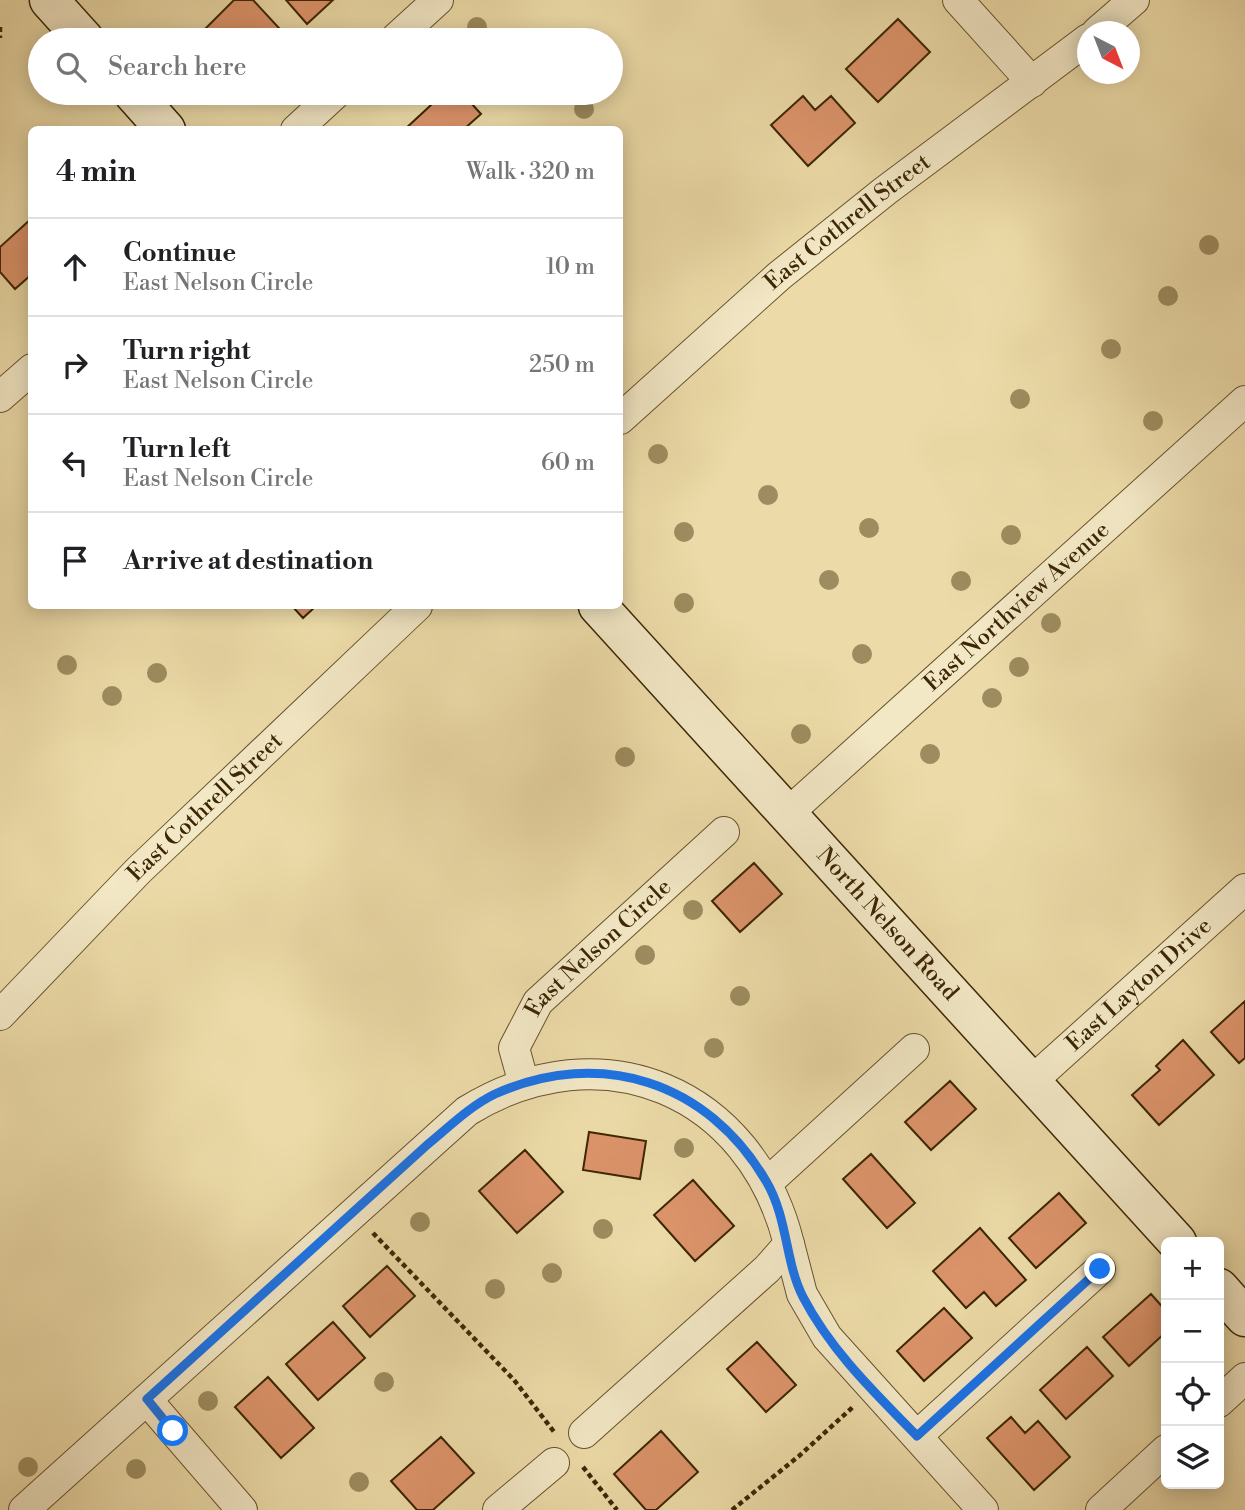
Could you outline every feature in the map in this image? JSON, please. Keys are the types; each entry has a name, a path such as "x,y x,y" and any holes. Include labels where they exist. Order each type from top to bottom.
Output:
{"street":[{"path":"49,0 74,28"},
{"path":"407,28 438,0"},
{"path":"958,0 1032,82"},
{"path":"1110,21 1134,0"},
{"name":"East Cothrell Street","path":"623,416 779,276 885,191 1077,47"},
{"path":"144,105 162,126"},
{"path":"300,126 323,105"},
{"path":"0,397 28,372"},
{"name":"East Northview Avenue","path":"788,813 1245,401"},
{"name":"East Cothrell Street","path":"0,1015 138,871 414,609"},
{"name":"North Nelson Road","path":"601,609 1172,1237"},
{"name":"East Nelson Circle","path":"524,1084 514,1048 538,1002 724,832"},
{"name":"East Layton Drive","path":"1032,1081 1245,889"},
{"path":"767,1183 914,1049"},
{"path":"23,1510 467,1111 494,1095 524,1084 583,1073 641,1079 672,1091 713,1116 746,1150 767,1183 782,1216 802,1294 827,1337 983,1510"},
{"path":"498,1510 571,1450 767,1269 789,1244"},
{"path":"917,1436 1100,1269"},
{"path":"1224,1294 1245,1317"},
{"path":"1224,1397 1245,1378"},
{"path":"147,1399 242,1510"},
{"path":"1101,1510 1161,1455"}],"path":[{"path":"0,27 0,38"},
{"path":"354,1211 415,1281 514,1380 617,1510"},
{"path":"732,1510 799,1456 872,1389"}],"building":[{"path":"234,0 253,0 279,28 206,28"},
{"path":"286,0 333,0 307,24"},
{"path":"898,19 930,52 878,102 846,69"},
{"path":"803,96 815,110 831,96 855,123 808,166 771,125"},
{"path":"431,105 473,105 481,114 468,126 408,126"},
{"path":"28,222 28,278 15,289 0,272 0,247"},
{"path":"295,609 313,609 303,618"},
{"path":"754,863 782,894 740,932 712,901"},
{"path":"1245,1001 1245,1058 1239,1063 1211,1032"},
{"path":"1183,1040 1214,1075 1159,1125 1132,1095 1160,1070 1156,1066"},
{"path":"950,1081 976,1109 931,1150 905,1122"},
{"path":"589,1132 646,1141 640,1179 583,1170"},
{"path":"525,1150 563,1192 517,1233 479,1191"},
{"path":"871,1154 915,1203 887,1228 843,1179"},
{"path":"693,1180 734,1226 695,1261 654,1215"},
{"path":"1059,1193 1086,1223 1036,1268 1009,1238"},
{"path":"980,1228 1026,1280 996,1306 984,1292 966,1308 933,1271"},
{"path":"387,1266 415,1296 370,1337 343,1306"},
{"path":"1151,1294 1161,1305 1161,1337 1129,1366 1103,1337"},
{"path":"944,1308 972,1338 924,1381 897,1351"},
{"path":"333,1322 365,1358 318,1400 286,1364"},
{"path":"757,1342 796,1385 766,1412 727,1369"},
{"path":"1087,1347 1113,1376 1066,1419 1040,1390"},
{"path":"268,1377 314,1428 281,1458 235,1407"},
{"path":"1011,1417 1025,1433 1038,1421 1070,1457 1034,1490 987,1438"},
{"path":"661,1431 698,1472 656,1510 646,1510 614,1474"},
{"path":"441,1437 474,1473 433,1510 417,1510 391,1481"}],"route":[{"path":"173,1431 147,1399 427,1145 467,1111 494,1095 524,1084 583,1073 641,1079 672,1091 713,1116 746,1150 767,1183 782,1216 802,1294 827,1337 917,1436 1100,1269"}]}
